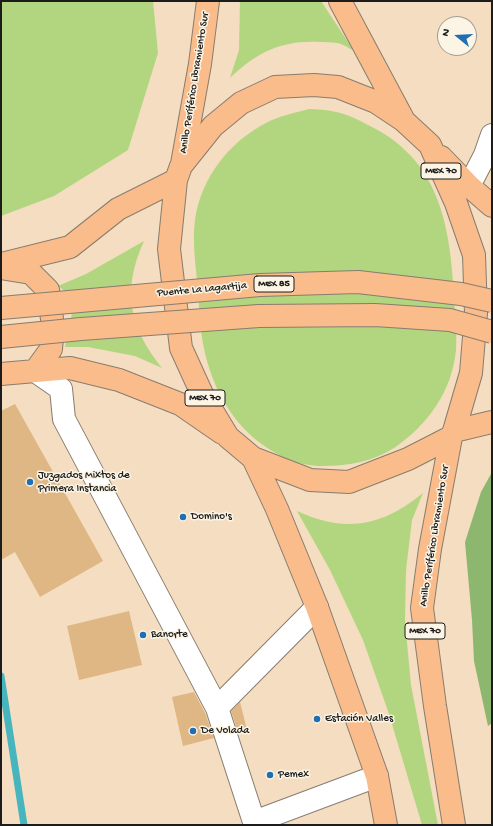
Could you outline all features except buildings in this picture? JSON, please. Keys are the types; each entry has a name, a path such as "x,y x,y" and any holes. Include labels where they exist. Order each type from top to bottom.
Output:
{"main road":[{"name":"Anillo Periférico Libramiento Sur","path":"208,1 200,64 179,173 168,249 181,348 202,394 228,438 253,458 310,480 349,482 408,459 453,434"},
{"name":"Anillo Periférico Libramiento Sur","path":"340,1 403,120"},
{"name":"Anillo Periférico Libramiento Sur","path":"179,173 213,126 241,104 275,87 314,85 338,87 376,102 403,120 430,145 456,203 474,255 476,313 471,373 453,434 430,549 422,608 435,706 454,825"},
{"path":"430,145 469,186 492,206"},
{"path":"1,264 70,247 118,209 179,173"},
{"path":"1,268 31,273 48,290 53,326 51,349 35,371"},
{"name":"Puente La Lagartija","path":"1,308 260,285 358,282 461,294 492,301"},
{"path":"1,337 59,331 259,316 375,315 450,320 492,332"},
{"path":"1,374 70,368 118,380 180,404 228,438"},
{"path":"453,434 492,422"},
{"name":"Anillo Periférico Libramiento Sur","path":"253,458 277,508 317,607 378,776 386,825"}],"street":[{"path":"469,186 485,155 492,135"},
{"path":"35,371 61,389 64,419 217,708 255,824 378,776"},
{"path":"217,708 317,607"}],"green space":[{"path":"1,1 153,1 158,53 128,150 54,196 1,216"},
{"path":"240,1 321,1 354,51 344,45 335,43 293,43 270,50 260,55 230,78 239,50"},
{"path":"309,109 334,111 354,118 393,140 412,157 426,176 444,219 452,269 456,322 456,350 454,365 444,393 428,418 394,448 376,457 358,463 338,466 318,466 289,460 263,445 238,422 228,409 213,379 204,347 200,320 194,229 198,205 210,176 229,151 240,140 253,131 276,118"},
{"path":"144,241 133,275 131,291 132,307 142,337 162,368 135,356 88,347 65,347 72,313 68,294 58,286 86,274"},
{"path":"492,472 492,723 488,726 474,661 465,542 481,492"},
{"path":"423,493 412,520 406,570 405,621 411,685 438,825 422,825 389,714 363,640 330,570 297,511 331,522 347,524 363,523 393,513"}],"waterway":[{"path":"1,676 24,825"}],"place":[{"name":"Juzgados Mixtos de Primera Instancia","path":"30,482"},
{"name":"Domino's","path":"183,517"},
{"name":"Banorte","path":"143,635"},
{"name":"Estación Valles","path":"317,719"},
{"name":"De Volada","path":"193,731"},
{"name":"Pemex","path":"270,775"}]}
